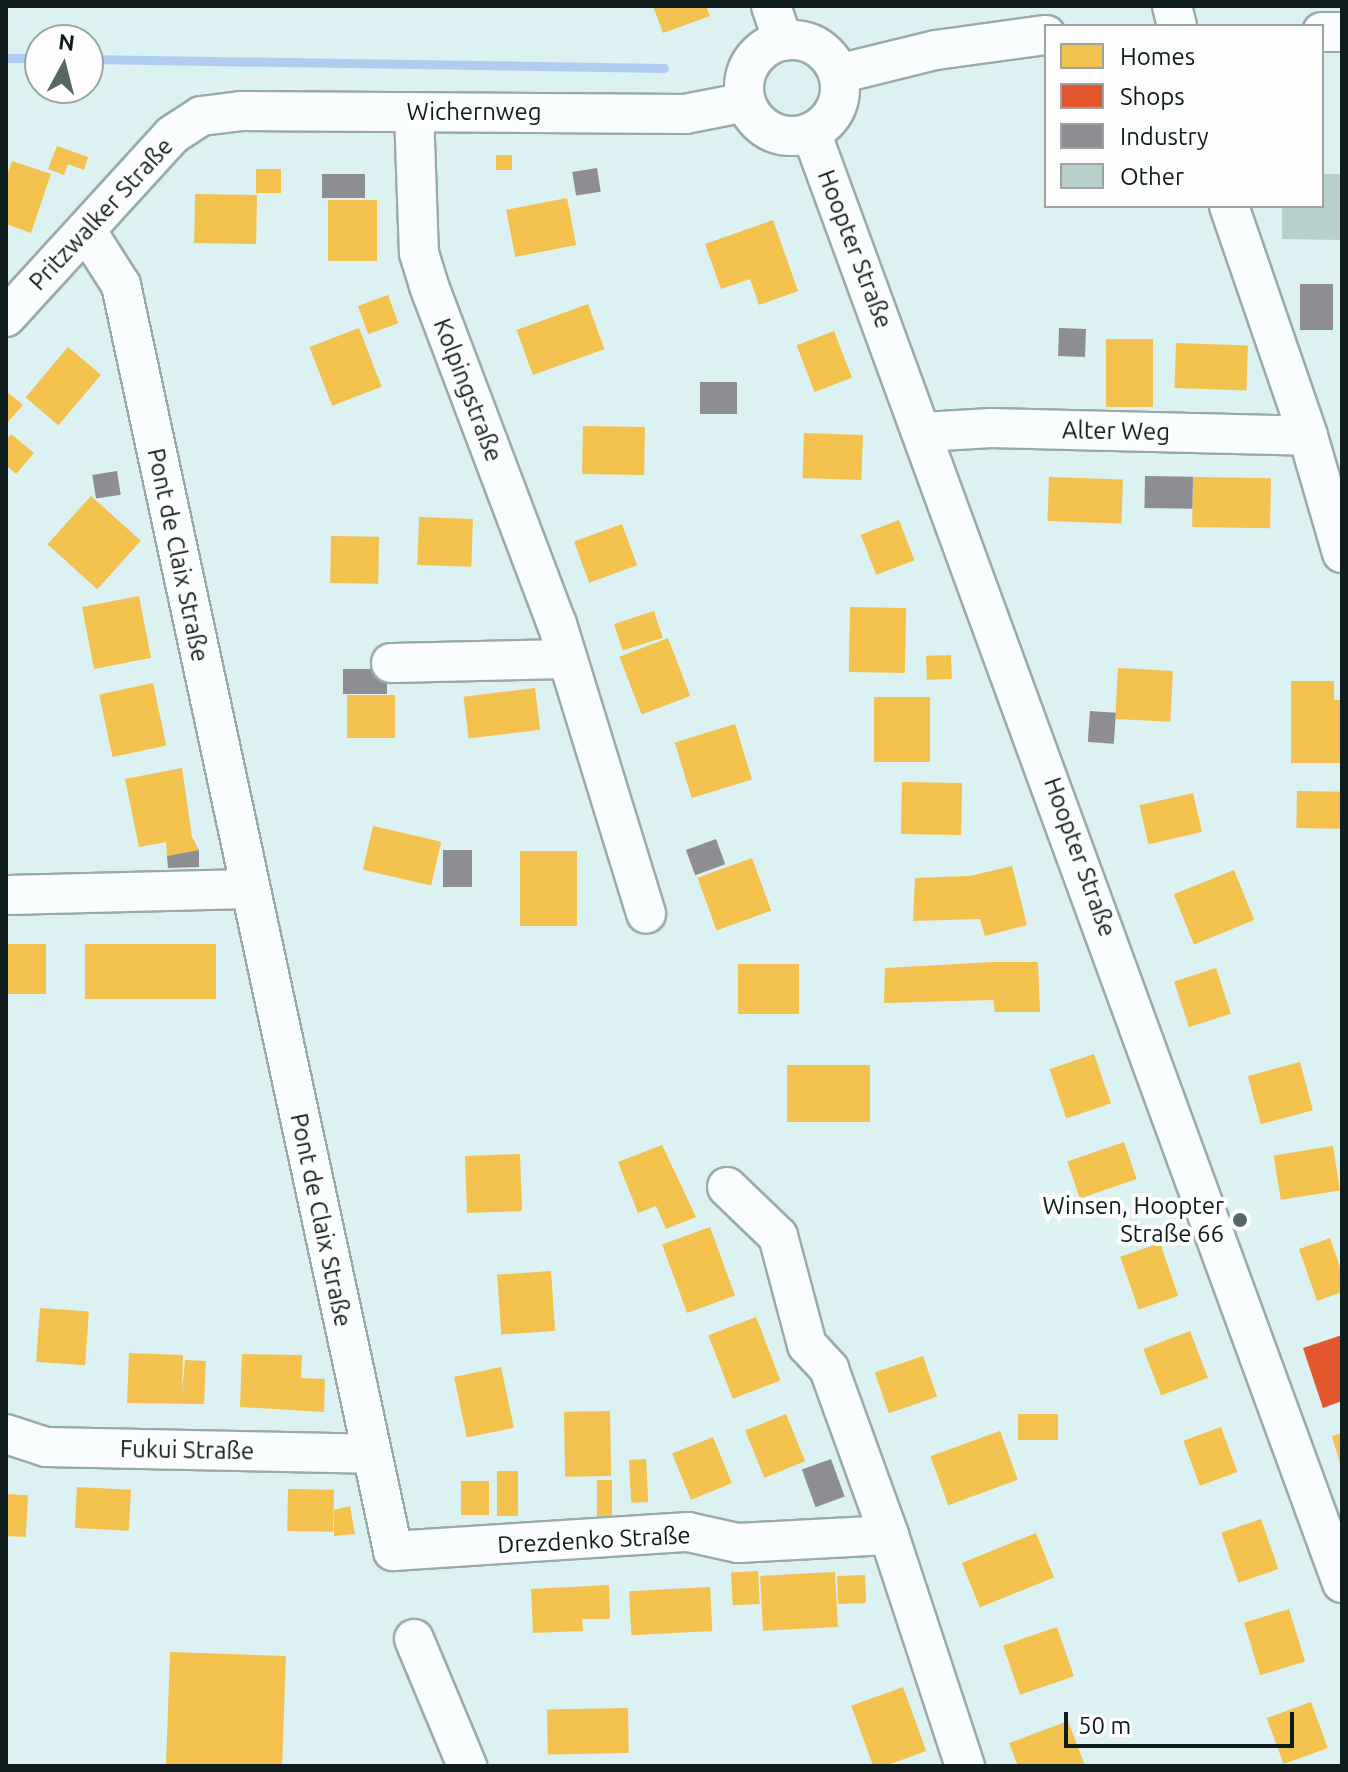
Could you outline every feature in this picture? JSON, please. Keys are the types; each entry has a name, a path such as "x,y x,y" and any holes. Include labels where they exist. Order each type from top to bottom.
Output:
{"street":[{"path":"777,23 817,47 838,74 836,108 811,132 795,136 772,131 753,116 746,102 747,70 777,23"},
{"path":"838,74 936,50 1044,35"},
{"name":"Wichernweg","path":"201,116 241,111 685,114 746,102"},
{"name":"Kolpingstraße","path":"414,112 419,253 425,275 566,659 646,914"},
{"name":"Pritzwalker Straße","path":"6,317 172,135 201,116"},
{"name":"Hoopter Straße","path":"811,132 924,432 1342,1583"},
{"path":"1230,208 1308,436 1342,553"},
{"name":"Pont de Claix Straße","path":"86,230 121,285 393,1551"},
{"name":"Alter Weg","path":"924,432 991,428 1308,436"},
{"path":"391,663 566,659"},
{"path":"6,895 249,889"},
{"path":"727,1187 778,1236 807,1345 829,1369 889,1535 965,1766"},
{"name":"Fukui Straße","path":"6,1434 46,1447 370,1454"},
{"name":"Drezdenko Straße","path":"393,1551 688,1532 738,1543 889,1535"},
{"path":"414,1639 467,1766"}],"building: Homes":[{"path":"653,6 706,6 710,16 663,33"},
{"path":"57,146 88,157 84,170 68,164 64,175 48,169"},
{"path":"496,155 512,155 512,170 496,170"},
{"path":"12,161 51,174 31,233 6,224 6,178"},
{"path":"256,169 281,169 281,193 256,193"},
{"path":"195,194 257,195 256,244 194,243"},
{"path":"567,198 576,245 515,257 506,210"},
{"path":"328,200 377,200 377,261 328,261"},
{"path":"773,220 798,291 759,305 750,279 721,289 705,244"},
{"path":"388,295 398,323 368,334 358,306"},
{"path":"588,304 604,349 533,375 517,330"},
{"path":"359,328 382,387 332,406 310,347"},
{"path":"834,331 852,378 815,392 797,345"},
{"path":"1106,339 1153,339 1153,407 1106,407"},
{"path":"1176,343 1248,346 1246,390 1174,388"},
{"path":"68,347 101,375 59,425 26,398"},
{"path":"6,391 23,405 6,424"},
{"path":"583,426 645,427 644,475 582,474"},
{"path":"804,433 863,435 861,480 802,478"},
{"path":"11,434 34,453 16,474 6,465 6,440"},
{"path":"1049,477 1123,480 1121,524 1047,521"},
{"path":"1193,477 1271,478 1270,528 1192,527"},
{"path":"91,496 141,541 97,589 48,544"},
{"path":"419,517 473,519 471,567 417,565"},
{"path":"899,520 914,560 876,575 861,535"},
{"path":"622,524 637,565 589,583 574,541"},
{"path":"331,536 379,537 378,584 330,583"},
{"path":"139,596 151,658 94,669 82,607"},
{"path":"850,607 906,608 905,673 849,672"},
{"path":"654,611 663,638 623,651 614,624"},
{"path":"668,638 690,696 642,715 619,657"},
{"path":"951,655 952,679 927,680 926,656"},
{"path":"1118,668 1173,671 1170,722 1115,719"},
{"path":"1291,681 1334,681 1334,700 1342,700 1342,763 1291,763"},
{"path":"153,683 166,746 113,757 99,694"},
{"path":"535,688 540,730 469,738 464,697"},
{"path":"347,695 395,695 395,738 347,738"},
{"path":"874,697 930,697 930,762 874,762"},
{"path":"735,724 752,779 692,798 675,742"},
{"path":"182,768 192,837 199,850 167,856 166,842 139,847 125,779"},
{"path":"902,782 962,783 961,835 901,834"},
{"path":"1297,791 1342,792 1341,829 1296,828"},
{"path":"1193,793 1202,832 1148,844 1139,805"},
{"path":"373,826 441,842 431,886 363,870"},
{"path":"520,851 577,851 577,926 520,926"},
{"path":"752,858 771,911 717,930 697,878"},
{"path":"1012,866 1027,925 985,936 980,919 913,921 915,878 970,876"},
{"path":"1234,870 1254,920 1194,944 1174,894"},
{"path":"6,944 46,944 46,994 6,994"},
{"path":"85,944 216,944 216,999 85,999"},
{"path":"1038,962 1040,1012 995,1012 993,1000 884,1003 885,968"},
{"path":"738,964 799,964 799,1014 738,1014"},
{"path":"1216,968 1231,1014 1189,1027 1174,982"},
{"path":"1094,1054 1111,1103 1066,1118 1050,1069"},
{"path":"1300,1062 1313,1110 1261,1124 1248,1076"},
{"path":"787,1065 870,1065 870,1122 787,1122"},
{"path":"1124,1142 1137,1179 1080,1198 1067,1162"},
{"path":"662,1145 696,1217 666,1229 656,1206 638,1213 618,1162"},
{"path":"1333,1146 1340,1190 1281,1200 1274,1155"},
{"path":"520,1154 522,1211 467,1213 465,1156"},
{"path":"710,1227 735,1296 687,1313 662,1244"},
{"path":"1330,1238 1342,1273 1342,1292 1317,1301 1299,1249"},
{"path":"1160,1243 1178,1296 1139,1310 1120,1257"},
{"path":"551,1271 555,1331 501,1335 497,1275"},
{"path":"40,1308 89,1311 85,1365 36,1362"},
{"path":"756,1317 780,1380 733,1399 708,1335"},
{"path":"1190,1331 1208,1378 1161,1396 1143,1349"},
{"path":"129,1353 183,1355 182,1393 185,1360 206,1361 204,1404 127,1403"},
{"path":"242,1354 302,1355 301,1378 325,1379 324,1412 240,1407"},
{"path":"923,1356 937,1397 889,1413 875,1373"},
{"path":"501,1367 514,1428 467,1438 454,1377"},
{"path":"610,1411 611,1476 565,1477 564,1412"},
{"path":"786,1414 805,1461 764,1478 745,1430"},
{"path":"1018,1414 1058,1414 1058,1440 1018,1440"},
{"path":"1221,1427 1237,1472 1200,1486 1183,1441"},
{"path":"1000,1431 1018,1480 948,1505 930,1456"},
{"path":"1342,1433 1342,1466 1341,1467 1332,1436"},
{"path":"713,1437 732,1483 691,1500 672,1453"},
{"path":"646,1459 648,1502 631,1503 629,1460"},
{"path":"497,1471 518,1471 518,1516 497,1516"},
{"path":"597,1480 612,1480 612,1516 597,1516"},
{"path":"461,1481 489,1481 489,1515 461,1515"},
{"path":"77,1487 131,1490 129,1531 75,1528"},
{"path":"288,1489 334,1490 333,1532 287,1531"},
{"path":"6,1494 28,1495 26,1537 6,1536"},
{"path":"350,1506 355,1534 334,1536 334,1510"},
{"path":"1261,1519 1278,1569 1239,1583 1221,1533"},
{"path":"1036,1533 1054,1578 980,1607 962,1563"},
{"path":"758,1571 760,1604 733,1605 731,1572"},
{"path":"835,1572 838,1627 763,1631 760,1576"},
{"path":"865,1575 866,1603 838,1604 837,1576"},
{"path":"609,1585 610,1619 582,1619 583,1631 533,1633 531,1589"},
{"path":"710,1587 712,1631 631,1635 629,1591"},
{"path":"1289,1609 1305,1662 1260,1675 1244,1623"},
{"path":"1057,1627 1074,1676 1020,1695 1003,1646"},
{"path":"170,1652 286,1656 282,1766 166,1766"},
{"path":"903,1687 926,1751 885,1766 873,1766 851,1706"},
{"path":"1311,1702 1328,1748 1284,1764 1267,1718"},
{"path":"628,1708 629,1753 548,1754 547,1709"},
{"path":"1068,1721 1085,1766 1018,1766 1009,1743"}],"building: Shops":[{"path":"1342,1335 1342,1401 1323,1408 1303,1348"}],"building: Industry":[{"path":"597,168 601,192 576,196 572,172"},
{"path":"322,174 365,174 365,198 322,198"},
{"path":"1300,284 1333,284 1333,330 1300,330"},
{"path":"1059,328 1086,329 1085,357 1058,356"},
{"path":"700,382 737,382 737,414 700,414"},
{"path":"117,471 121,495 96,499 92,475"},
{"path":"1145,476 1193,477 1192,509 1144,508"},
{"path":"343,669 387,669 387,694 343,694"},
{"path":"1090,711 1116,713 1114,744 1088,742"},
{"path":"716,839 725,864 695,875 686,850"},
{"path":"199,850 199,867 168,868 167,856"},
{"path":"443,850 472,850 472,887 443,887"},
{"path":"831,1459 845,1497 816,1507 802,1470"}],"building: Other":[{"path":"1324,174 1342,174 1342,240 1282,239 1282,208 1324,208"}],"waterway":[{"path":"6,58 24,58"},
{"path":"104,59 664,68"}],"place":[{"name":"Winsen, Hoopter Straße 66","path":"1240,1220"}]}
